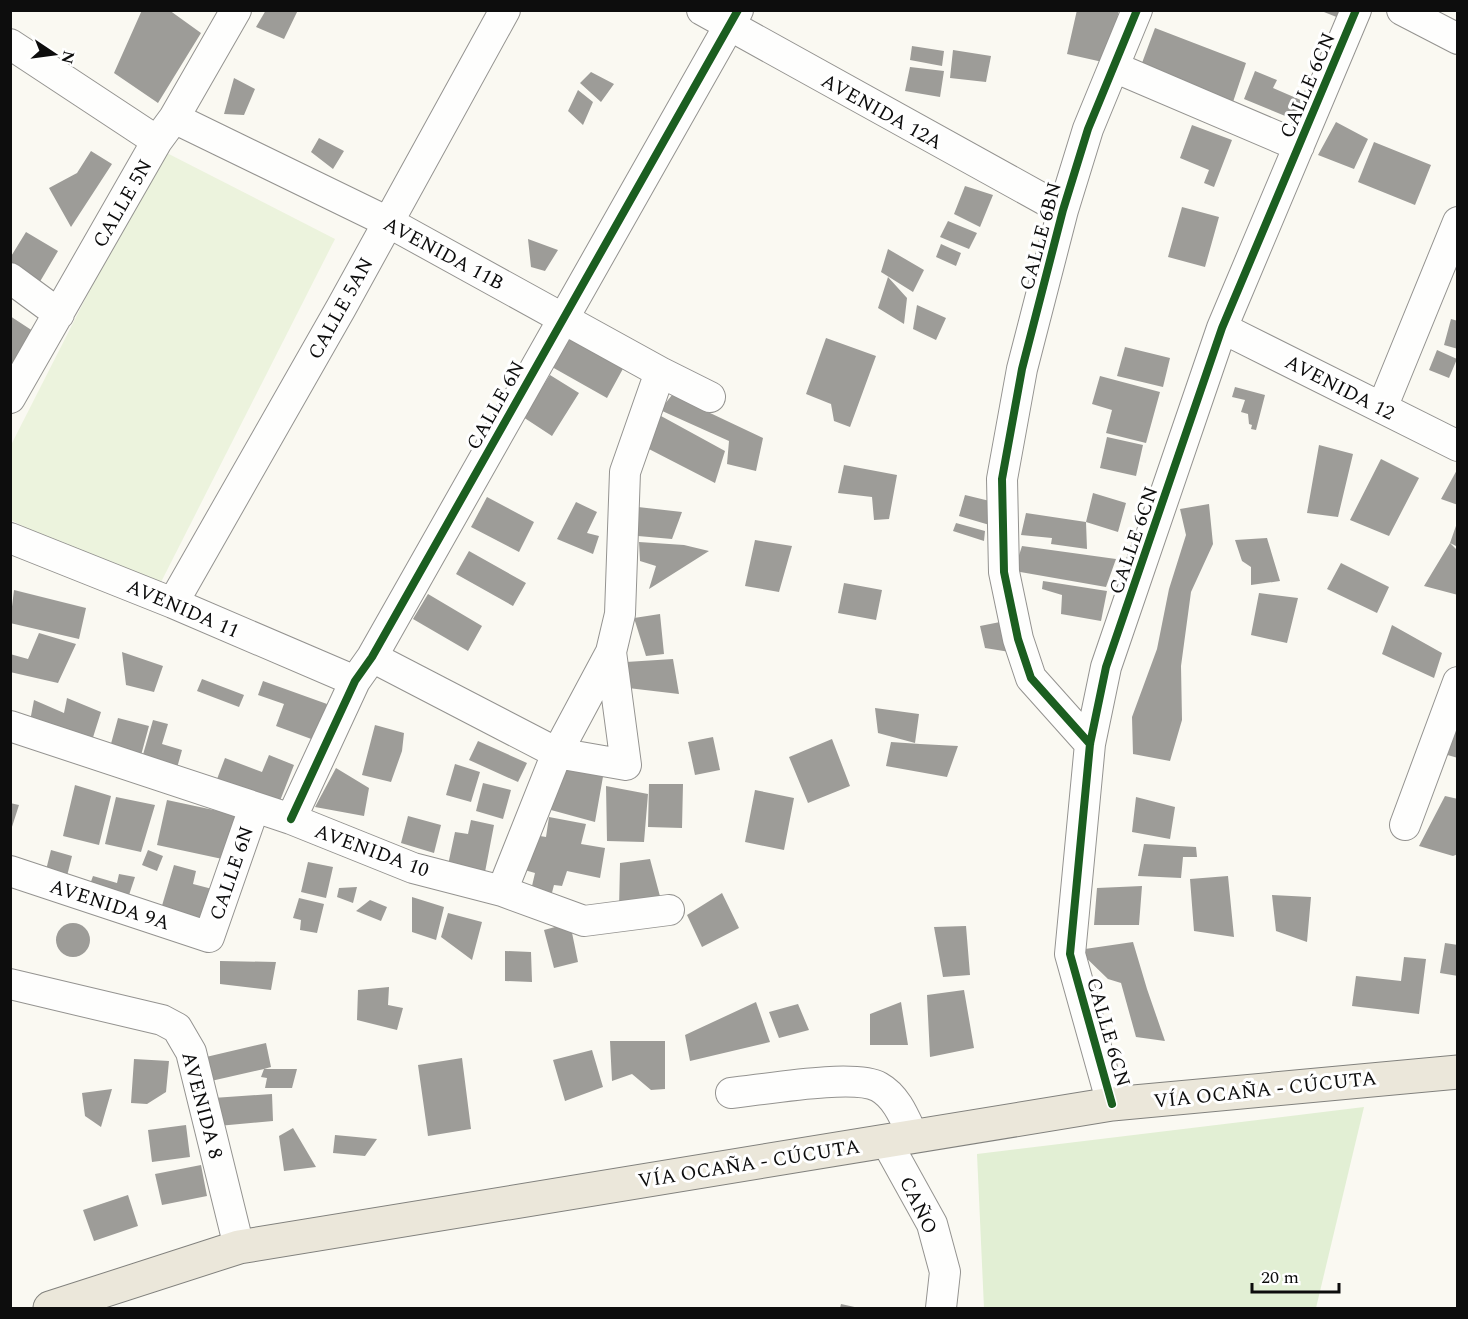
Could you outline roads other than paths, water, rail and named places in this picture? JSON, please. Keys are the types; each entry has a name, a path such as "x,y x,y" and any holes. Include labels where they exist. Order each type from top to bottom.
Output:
{"main road":[{"name":"VÍA OCAÑA - CÚCUTA","path":"50,1308 239,1247 1112,1104 1458,1072"}],"street":[{"name":"CALLE 5N","path":"10,398 236,10"},
{"name":"CALLE 5AN","path":"172,603 505,10"},
{"name":"AVENIDA 12A","path":"702,10 733,19 1063,210"},
{"name":"CALLE 6BN","path":"1090,744 1031,678 1021,649 1004,572 1002,479 1022,369 1063,210 1088,129 1137,10"},
{"name":"CALLE 6CN","path":"1112,1104 1070,954 1090,744 1106,667 1222,328 1356,10"},
{"path":"1402,10 1458,39"},
{"name":"CALLE 6N","path":"291,819 355,681 372,657 733,19"},
{"path":"10,44 166,129"},
{"path":"1113,67 1299,146"},
{"name":"AVENIDA 11B","path":"166,129 388,222 660,372 710,397"},
{"path":"1382,408 1458,222"},
{"path":"10,278 58,314"},
{"name":"AVENIDA 12","path":"1222,328 1458,446"},
{"path":"501,891 557,753 611,652 620,614 626,472 660,372"},
{"name":"AVENIDA 11","path":"10,538 172,603 355,681"},
{"path":"372,657 557,753 626,765 611,652"},
{"path":"1404,825 1458,682"},
{"name":"AVENIDA 10","path":"10,726 291,819 413,868 501,891 584,921 669,910"},
{"name":"CALLE 6N","path":"208,937 254,808"},
{"name":"AVENIDA 9A","path":"10,871 208,937"},
{"name":"AVENIDA 8","path":"10,984 162,1020 177,1028 191,1052 239,1247"},
{"name":"CAÑO","path":"731,1093 844,1081 879,1087 899,1107 900,1139 932,1224 945,1272 941,1308"}]}
